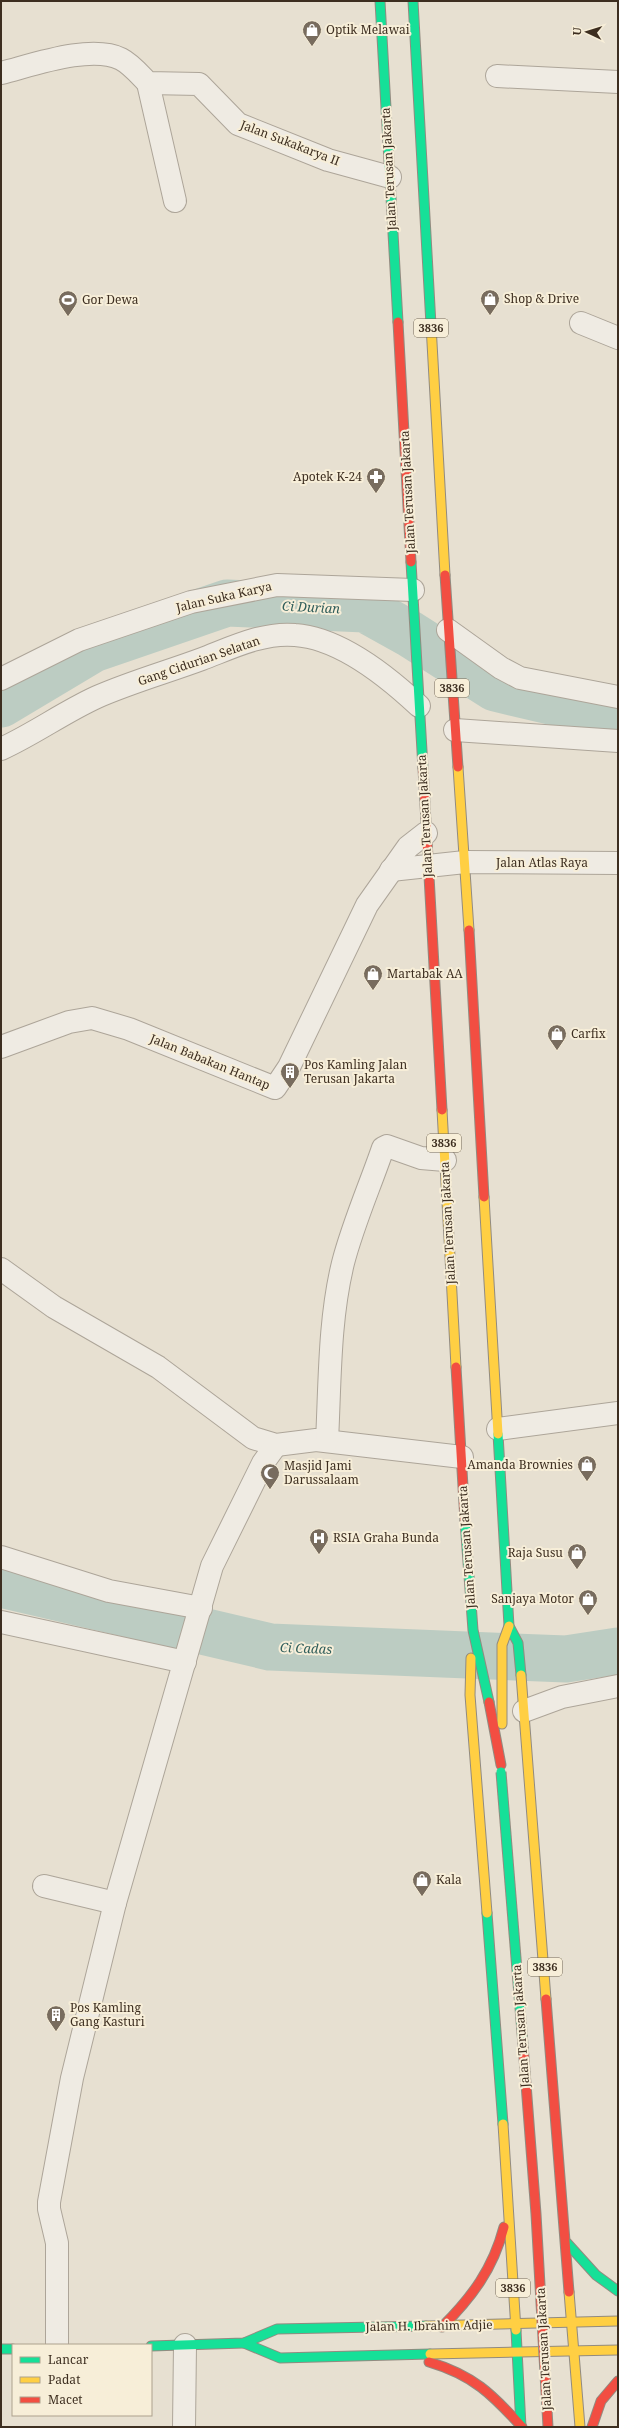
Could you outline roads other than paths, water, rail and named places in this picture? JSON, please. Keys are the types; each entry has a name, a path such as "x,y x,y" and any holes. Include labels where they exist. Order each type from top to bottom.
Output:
{"main road":[{"name":"Jalan Terusan Jakarta","path":"380,1 420,706 427,866 475,1651 470,1695 509,2204 514,2325 521,2427"},
{"name":"Jalan Terusan Jakarta","path":"413,1 448,630 465,862 509,1626 518,1644 576,2351 580,2427"},
{"name":"Jalan Terusan Jakarta","path":"509,1626 502,1644 503,1689 501,1769 536,2214 548,2427"},
{"path":"475,1651 488,1696 501,1769"},
{"path":"442,2327 471,2299 499,2252 509,2204"},
{"path":"567,2243 591,2272 601,2281 618,2290"},
{"path":"512,2252 520,2263"},
{"path":"531,2270 544,2273 554,2271 568,2263"},
{"name":"Jalan H. Ibrahim Adjie","path":"152,2346 244,2343 277,2329 442,2327 573,2322 618,2322"},
{"name":"Jalan H. Ibrahim Adjie","path":"244,2343 280,2358 618,2350"},
{"path":"1,2349 12,2349"},
{"path":"406,2356 456,2369 473,2378 504,2405 521,2427"},
{"path":"592,2427 600,2401 618,2381"}],"street":[{"path":"1,73 87,53 100,52 122,59 148,83 175,201"},
{"path":"497,76 618,82"},
{"name":"Jalan Sukakarya II","path":"148,83 199,84 238,124 328,160 390,178"},
{"path":"581,323 618,338"},
{"name":"Jalan Suka Karya","path":"1,679 79,640 191,602 277,585 414,598"},
{"path":"448,630 501,668 520,678 618,697"},
{"name":"Gang Cidurian Selatan","path":"1,749 96,697 252,640 284,635 295,634 326,642 372,668 420,706"},
{"path":"455,726 618,741"},
{"name":"Jalan Babakan Hantap","path":"1,1047 69,1022 92,1018 129,1029 275,1088 289,1067 367,905 408,847 426,833"},
{"name":"Jalan Atlas Raya","path":"427,866 465,862 618,863"},
{"path":"391,870 427,866"},
{"path":"327,1441 333,1336 344,1262 383,1148 387,1146 421,1158 445,1160"},
{"path":"1,1269 54,1307 158,1367 253,1438 276,1444 316,1440 462,1457"},
{"path":"498,1429 618,1413"},
{"path":"56,2344 57,2243 49,2208 72,2078 115,1903 212,1566 263,1463 276,1444"},
{"path":"1,1557 109,1591 199,1612"},
{"path":"1,1622 185,1661"},
{"path":"523,1701 562,1697 618,1686"},
{"path":"44,1886 115,1903"},
{"path":"184,2427 185,2345"}],"waterway":[{"name":"Ci Durian","path":"1,704 93,649 227,603 365,609 410,634 495,688 618,717"},
{"name":"Ci Cadas","path":"1,1584 270,1647 566,1659 618,1651"}],"place":[{"name":"Optik Melawai","path":"312,47"},
{"name":"Shop & Drive","path":"490,316"},
{"name":"Gor Dewa","path":"68,317"},
{"name":"Apotek K-24","path":"376,494"},
{"name":"Martabak AA","path":"373,991"},
{"name":"Carfix","path":"557,1051"},
{"name":"Pos Kamling Jalan Terusan Jakarta","path":"290,1089"},
{"name":"Amanda Brownies","path":"587,1482"},
{"name":"Masjid Jami Darussalaam","path":"270,1490"},
{"name":"RSIA Graha Bunda","path":"319,1555"},
{"name":"Raja Susu","path":"577,1570"},
{"name":"Sanjaya Motor","path":"588,1616"},
{"name":"Kala","path":"422,1897"},
{"name":"Pos Kamling Gang Kasturi","path":"56,2032"}]}
